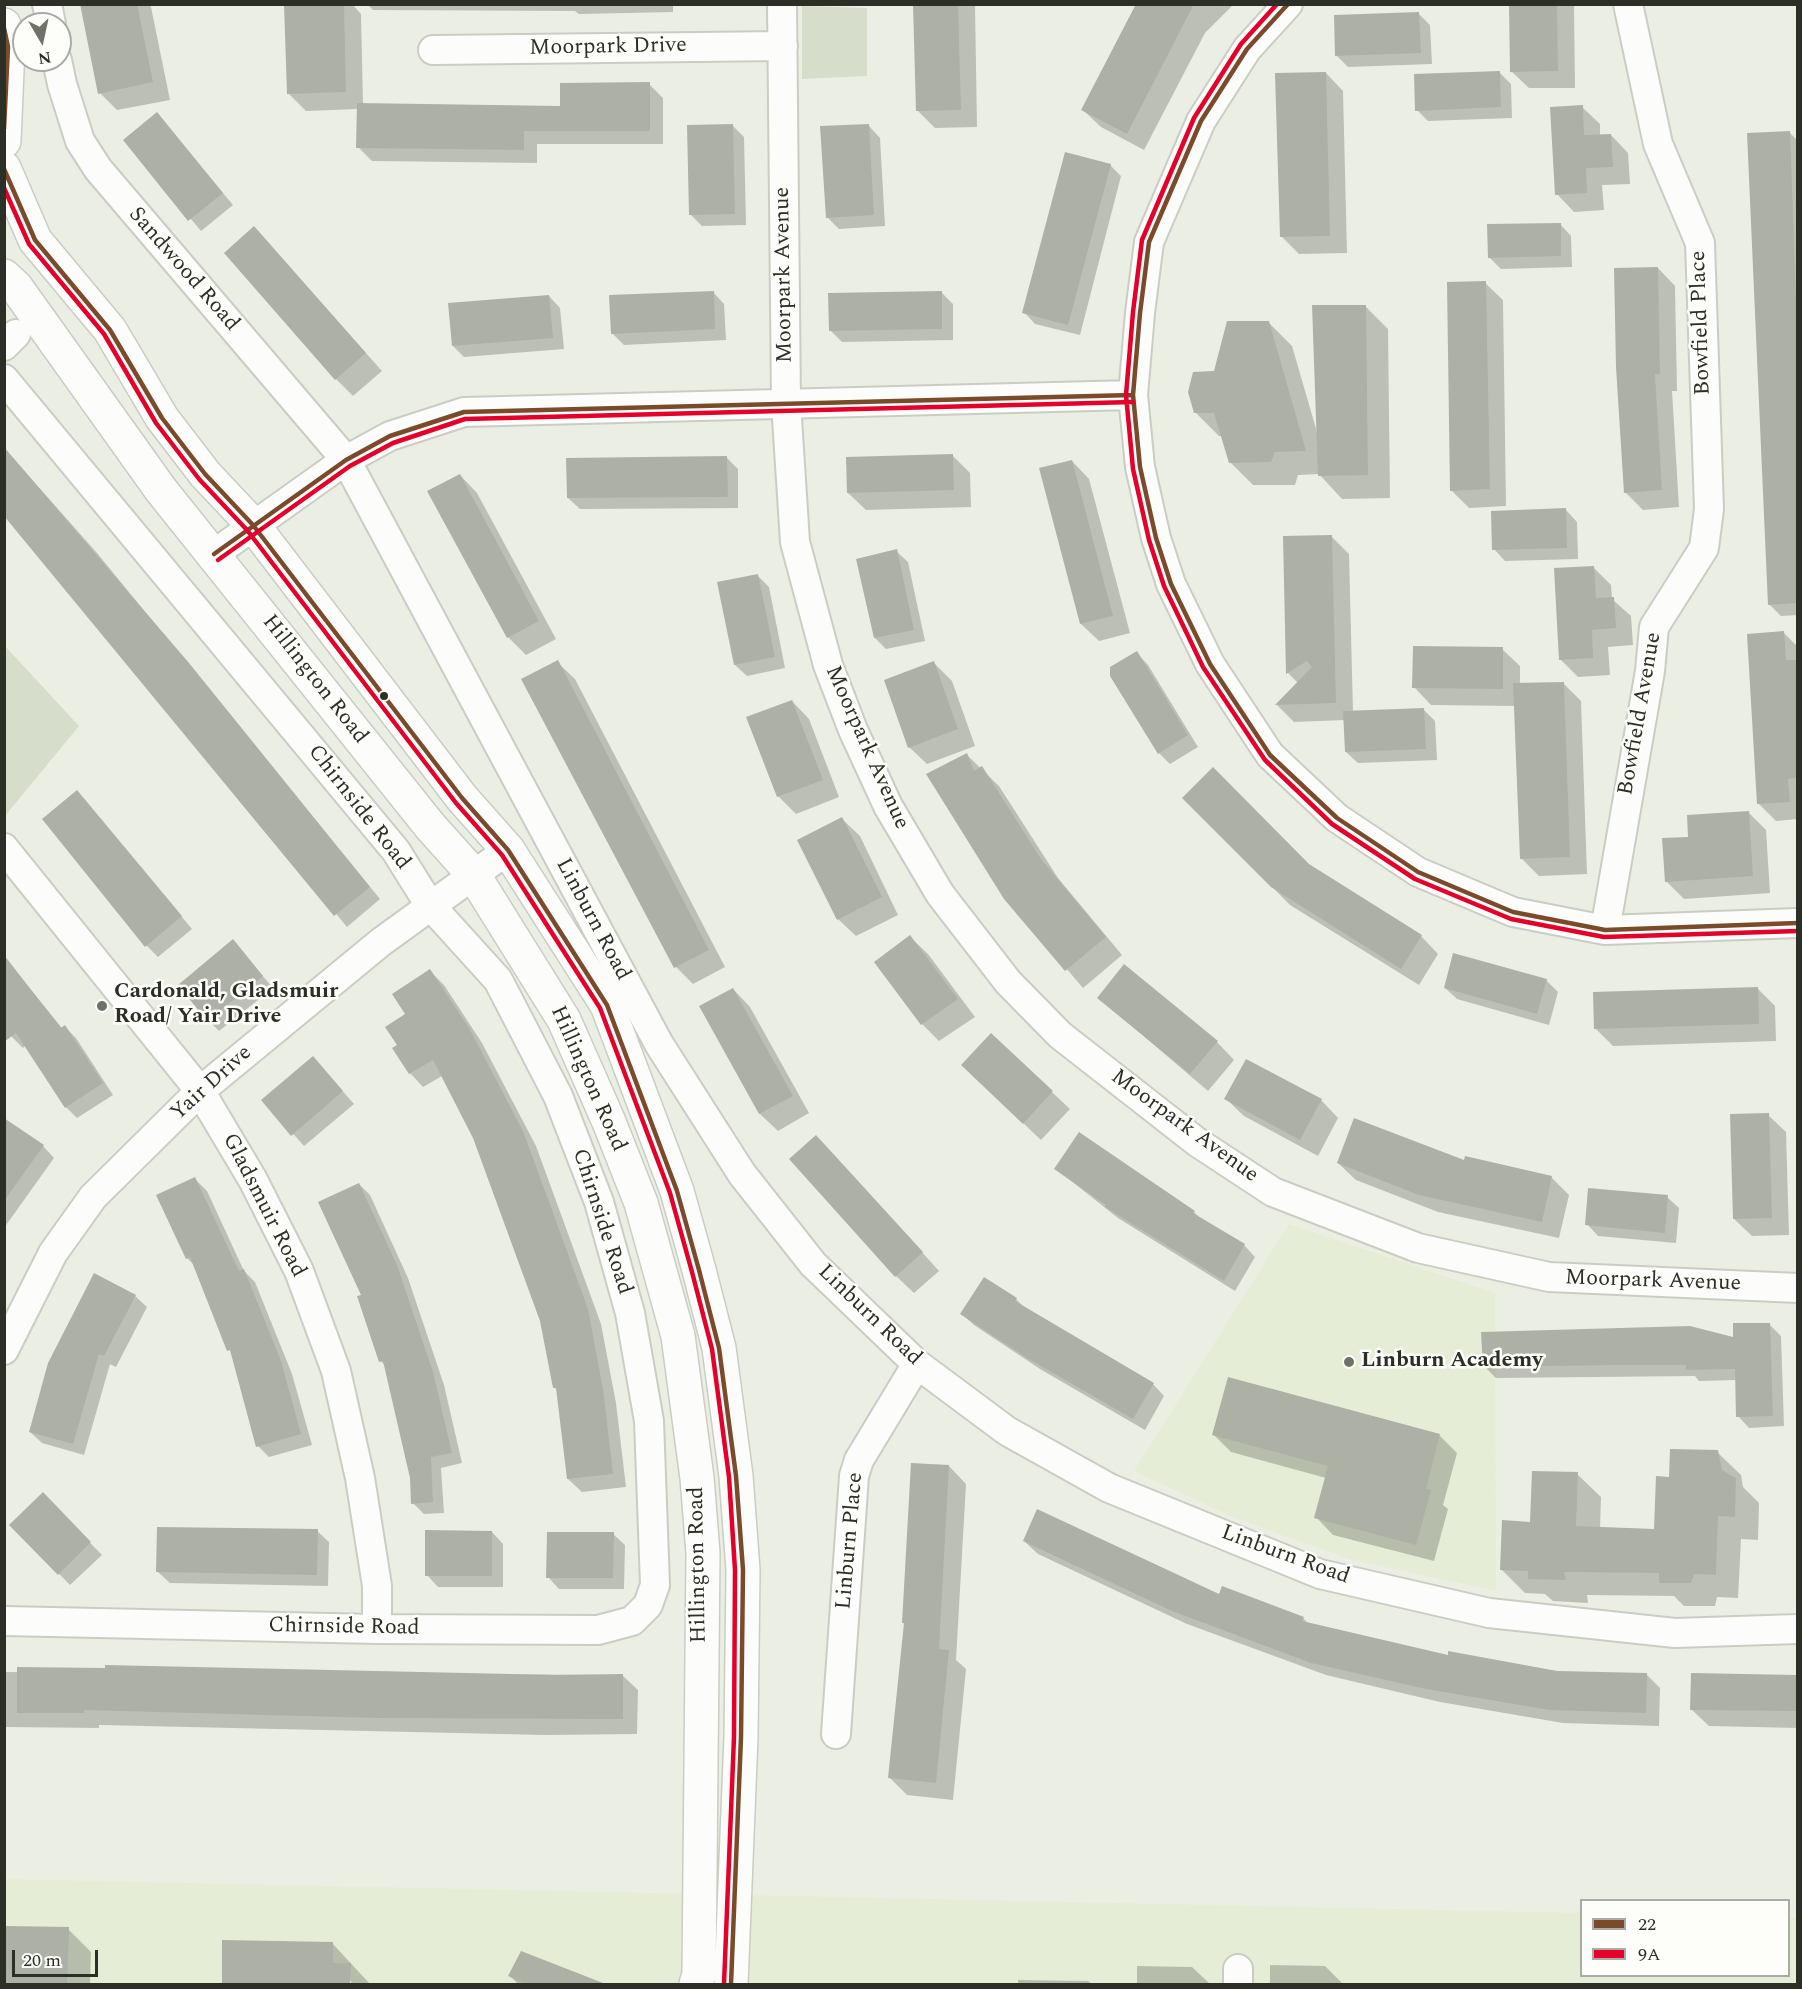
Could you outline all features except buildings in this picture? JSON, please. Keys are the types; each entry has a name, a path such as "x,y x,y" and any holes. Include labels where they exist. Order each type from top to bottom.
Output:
{"main road":[{"path":"4,26 8,47 4,141"},
{"name":"Hillington Road","path":"5,177 35,240 110,330 169,427 205,474 253,525 462,798 508,850 607,1005 677,1191 719,1348 740,1515 743,1570 741,1737 731,1984"},
{"name":"Hillington Road","path":"4,276 16,288 161,490 430,826 472,874 564,1020 641,1203 678,1336 697,1478 703,1553 699,1974 696,1984"}],"street":[{"name":"Moorpark Avenue","path":"782,4 786,403 795,542 828,665 853,730 888,806 940,894 1008,982 1060,1035 1197,1142 1272,1191 1418,1248 1549,1277 1797,1288"},
{"path":"1288,4 1247,49 1202,121 1149,242 1140,313 1133,395 1140,466 1156,538 1171,584 1210,664 1270,755 1337,818 1418,872 1513,912 1605,930 1797,923"},
{"name":"Bowfield Place","path":"1628,4 1658,144 1700,243 1709,509"},
{"name":"Moorpark Drive","path":"433,50 783,46"},
{"name":"Sandwood Road","path":"60,72 80,141 98,170 346,460"},
{"name":"Chirnside Road","path":"4,379 396,851 429,904 498,980 558,1096 599,1202 630,1313 649,1421 655,1586 648,1605 632,1621 598,1629 377,1629 4,1621"},
{"path":"214,554 346,460 390,436 464,412 1133,395"},
{"name":"Linburn Road","path":"346,460 659,1044 742,1174 813,1264 917,1364 1007,1431 1109,1488 1320,1574 1489,1613 1675,1633 1797,1629"},
{"name":"Bowfield Avenue","path":"1605,930 1650,670 1654,627 1704,548 1709,509"},
{"name":"Gladsmuir Road","path":"4,848 200,1091 253,1180 298,1271 336,1371 363,1500 377,1586 377,1629"},
{"name":"Yair Drive","path":"4,1350 53,1253 93,1197 200,1091 429,904 508,850"},
{"name":"Linburn Place","path":"836,1734 855,1476 859,1460 917,1364"}],"shaded area":[{"path":"802,6 867,8 867,76 802,79"},
{"path":"5,646 79,726 5,816"},
{"name":"Linburn Academy","path":"1289,1224 1495,1293 1496,1591 1349,1559 1237,1519 1134,1471"},
{"path":"4,1879 1580,1913 1580,1977 1790,1977 1790,1918 1797,1918 1797,1984 5,1984"}],"transit line":[{"name":"9A","path":"1277,4 1241,44 1194,118 1142,240 1133,312 1126,395 1133,469 1149,540 1164,586 1203,667 1265,760 1332,824 1415,879 1511,919 1604,937 1798,931"},
{"name":"22","path":"1288,4 1247,49 1201,121 1149,242 1140,313 1133,395 1140,467 1156,538 1171,584 1210,664 1270,755 1337,818 1418,872 1513,912 1605,930 1798,923"},
{"name":"22","path":"4,28 8,47 4,129"},
{"name":"22","path":"4,169 35,240 110,330 162,418 205,474 253,525 462,798 508,850 607,1005 677,1191 699,1270 719,1348 736,1476 743,1570 741,1737 731,1984"},
{"name":"9A","path":"4,188 29,244 104,334 156,423 199,479 247,530 456,803 502,855 600,1008 670,1193 692,1272 712,1349 729,1477 735,1570 734,1737 724,1984"},
{"name":"22","path":"214,554 346,460 390,436 464,412 1133,395"},
{"name":"9A","path":"218,560 350,466 393,443 465,419 1133,402"}],"place":[{"name":"Cardonald, Gladsmuir Road/ Yair Drive","path":"102,1006"},
{"name":"Linburn Academy","path":"1349,1362"}]}
